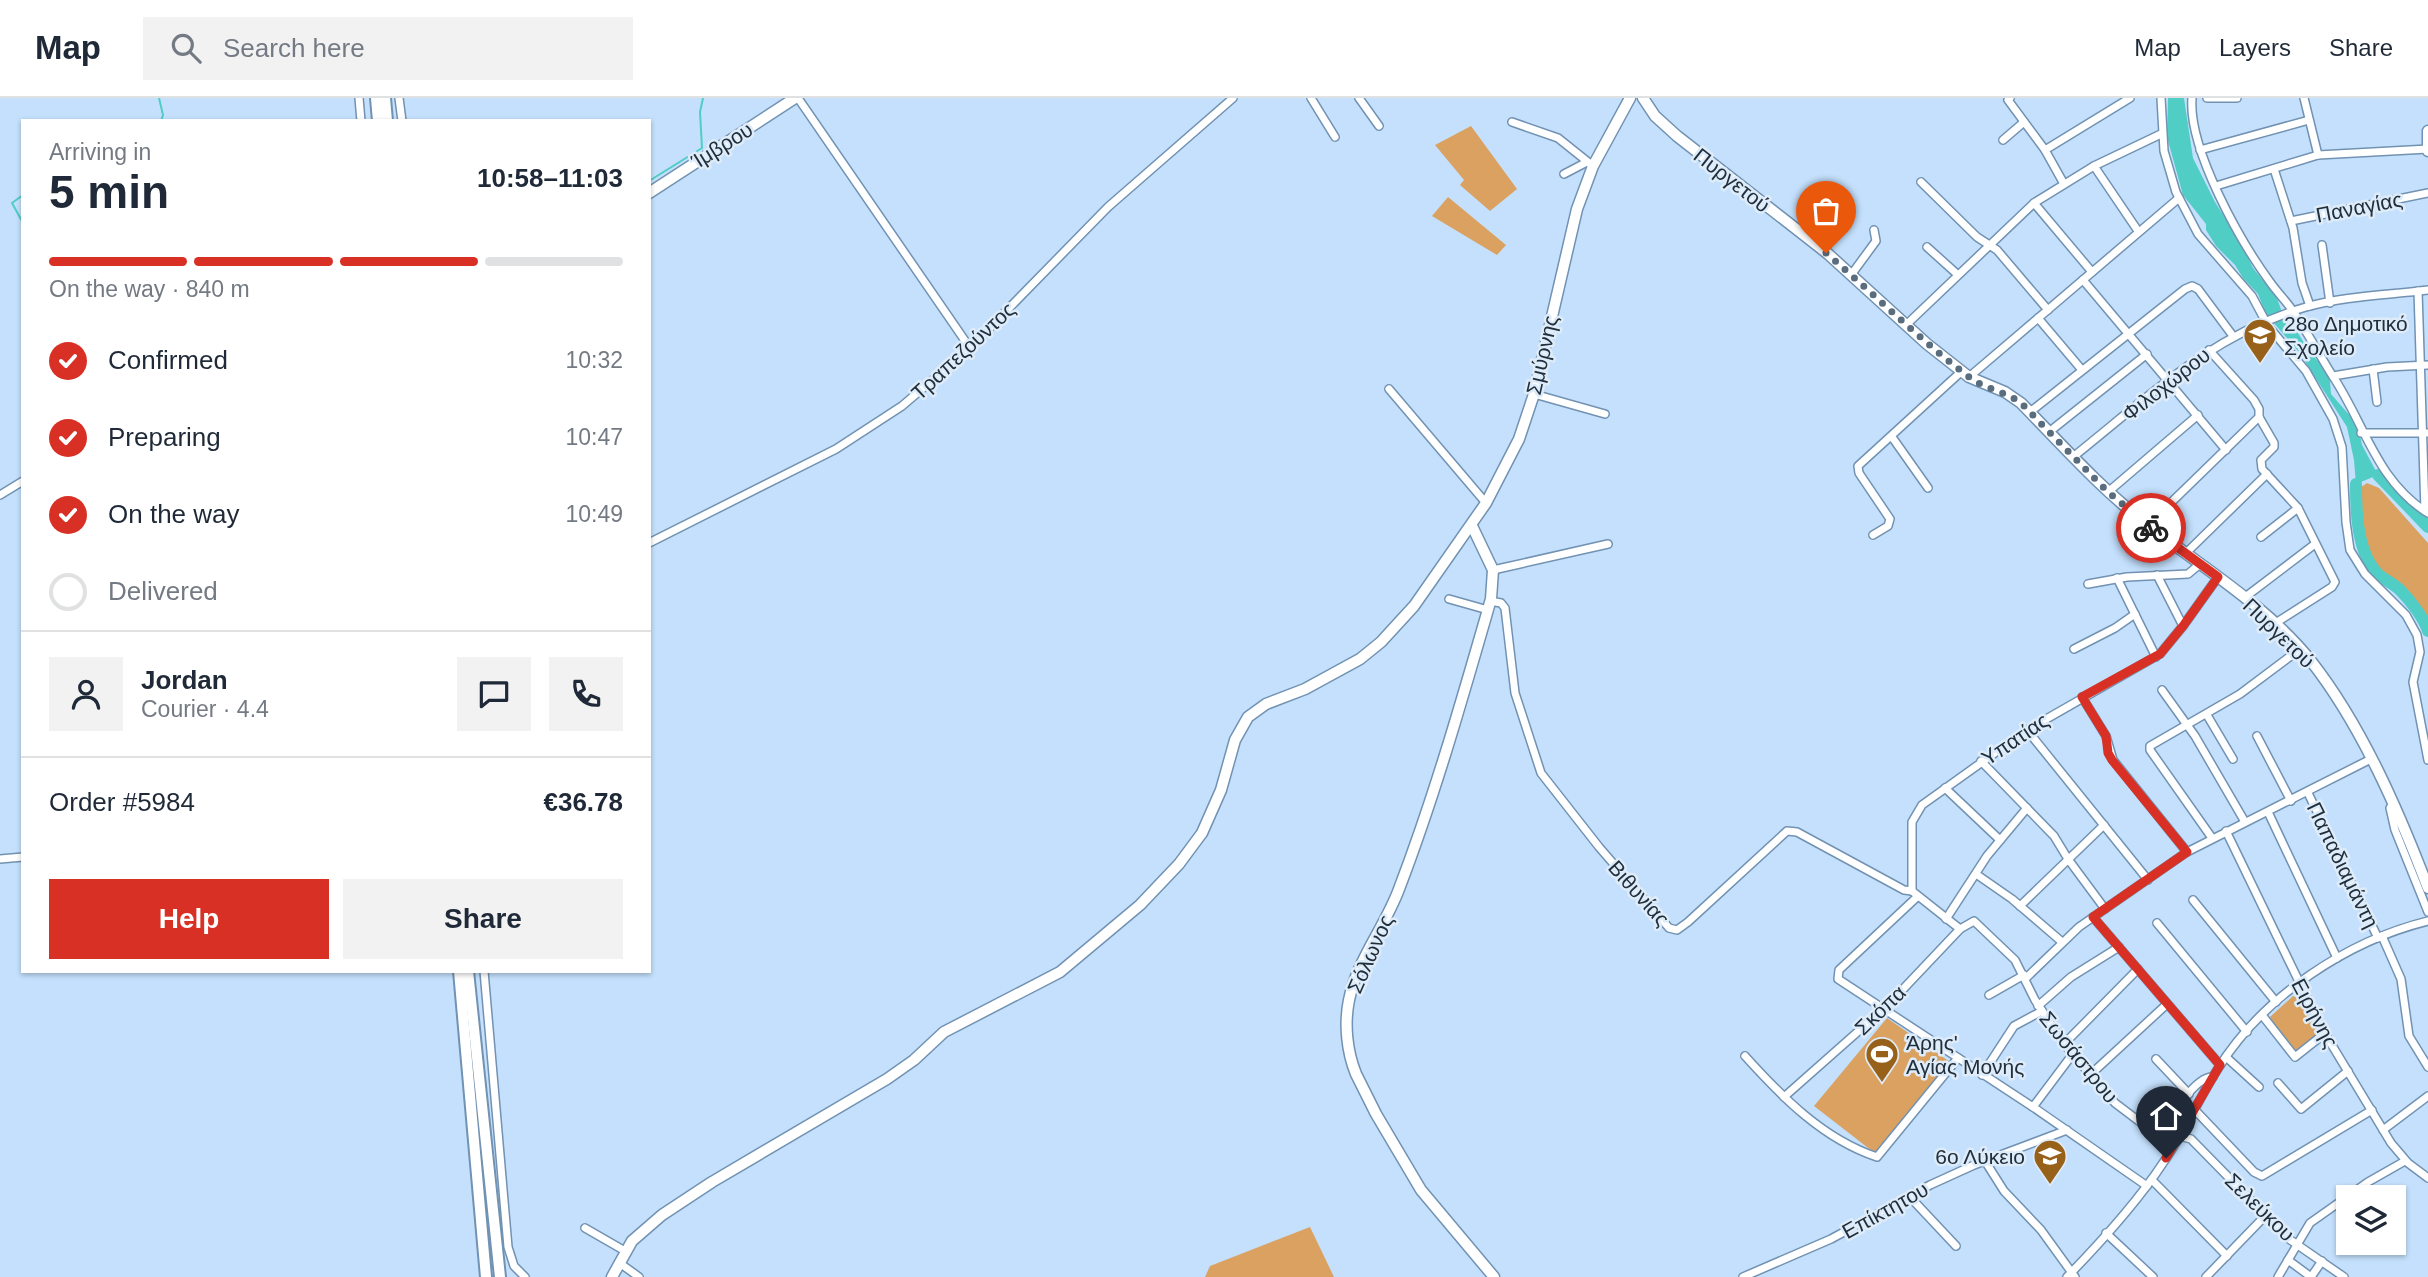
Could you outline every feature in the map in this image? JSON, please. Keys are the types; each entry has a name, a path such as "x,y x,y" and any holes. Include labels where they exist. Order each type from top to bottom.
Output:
{"main road":[{"path":"376,98 378,119"},
{"path":"385,98 387,119"},
{"path":"459,973 486,1274"},
{"path":"468,973 500,1277"}],"street":[{"path":"359,98 361,119"},
{"path":"399,98 402,119"},
{"path":"797,98 970,348"},
{"name":"Ίμβρου","path":"651,191 797,98"},
{"name":"Τραπεζούντος","path":"651,542 856,438 921,391 970,348 1108,207 1193,136 1233,98"},
{"path":"1311,98 1335,137"},
{"path":"1359,98 1379,126"},
{"name":"Σμύρνης","path":"625,1251 636,1236 651,1223 695,1192 887,1079 914,1060 944,1032 1060,972 1085,953 1156,890 1198,838 1221,790 1236,740 1248,717 1261,707 1320,681 1370,652 1421,596 1472,526 1519,439 1534,394 1573,223 1590,164 1630,98"},
{"name":"Πυργετού","path":"1643,98 1655,116 1677,136 1741,189 1803,234 1966,374 2005,392 2030,412 2108,492 2244,598 2300,649 2329,686 2371,760 2393,803 2428,888"},
{"path":"2010,98 2008,100 2045,150 2064,184"},
{"path":"2045,150 2130,98"},
{"path":"2161,98 2161,134 2179,198 2197,234 2252,296 2265,322 2311,379 2336,425 2342,447 2346,522 2353,558 2365,574 2406,615 2417,635 2420,652 2414,669 2414,686 2428,760"},
{"path":"2192,98 2200,150 2260,268 2293,311 2333,376 2382,468 2412,501 2427,512"},
{"path":"2207,98 2236,98"},
{"path":"2304,98 2318,155"},
{"path":"2200,150 2309,120"},
{"path":"1512,122 1555,137 1590,164"},
{"path":"2003,140 2024,122"},
{"path":"2216,186 2318,155 2428,150 2428,133"},
{"path":"1906,325 2034,203 2094,166 2161,134"},
{"path":"1564,174 1590,164"},
{"path":"2094,166 2138,231"},
{"path":"2274,169 2291,220 2302,284 2310,306"},
{"path":"1921,182 1976,237 1990,245 2048,310"},
{"name":"Παναγίας","path":"2291,220 2428,193"},
{"path":"1873,535 1888,526 1890,519 1857,467 2179,198"},
{"path":"2034,203 2092,272"},
{"path":"1851,275 1877,241 1874,230"},
{"path":"2322,245 2330,303"},
{"path":"1927,247 1957,274"},
{"path":"2083,280 2225,450"},
{"path":"2030,412 2192,286 2198,289 2233,336"},
{"name":"Φιλοχώρου","path":"2073,457 2169,380 2233,336 2310,306 2428,289"},
{"path":"2418,291 2424,365 2427,512"},
{"path":"2038,318 2082,370"},
{"path":"2209,350 2259,409 2259,417 2274,443 2274,447 2261,460 2262,469 2298,508 2335,582 2332,587 2274,624"},
{"path":"2049,432 2147,354"},
{"path":"2333,376 2373,369 2424,365"},
{"path":"2373,369 2377,402"},
{"path":"1389,389 1486,503"},
{"path":"1534,394 1605,414"},
{"path":"2108,492 2198,415"},
{"path":"2148,525 2259,417"},
{"path":"2361,433 2426,433"},
{"path":"1892,436 1928,488"},
{"path":"2186,553 2267,474"},
{"path":"0,495 21,482"},
{"path":"2261,537 2298,508"},
{"path":"1472,526 1493,570 1608,544"},
{"path":"2244,598 2315,544"},
{"path":"2088,584 2117,578 2191,573 2200,564"},
{"name":"Σόλωνος","path":"1493,570 1489,606 1399,888 1355,980 1349,1001 1348,1031 1352,1064 1361,1085 1414,1179 1439,1213 1494,1277"},
{"path":"2157,575 2183,626"},
{"name":"Υπατίας","path":"1914,894 1913,820 1922,805 2027,730 2155,657 2183,626 2218,577"},
{"path":"2117,578 2155,657"},
{"path":"1449,599 1489,606"},
{"name":"Βιθυνίας","path":"1489,606 1501,603 1505,608 1515,693 1541,773 1599,847 1669,928 1677,930 1688,922 1787,831 1796,831 1914,894"},
{"path":"2074,649 2115,628 2135,614"},
{"path":"2212,838 2150,750 2150,746 2207,715 2260,681 2300,649"},
{"path":"2162,690 2188,726 2245,822"},
{"path":"2082,697 2106,736 2108,753 2112,760 2187,852"},
{"path":"2207,715 2233,758"},
{"path":"2027,730 2148,880"},
{"path":"2257,736 2291,801"},
{"path":"1989,995 2025,977 2093,917 2187,852 2371,760"},
{"path":"1982,761 2054,836 2105,909"},
{"path":"1945,788 2000,840"},
{"name":"Παπαδιαμάντη","path":"2308,793 2401,979 2409,1037 2428,1067"},
{"name":"Πυργετού","path":"2393,803 2390,808 2395,830 2428,912"},
{"path":"1946,919 2000,840 2027,808"},
{"path":"2268,812 2337,958"},
{"path":"2020,906 2104,825"},
{"name":"Ειρήνης","path":"2226,831 2324,1034 2405,1161 2428,1178"},
{"path":"0,859 21,856"},
{"path":"1976,874 2020,906 2062,942"},
{"path":"1960,929 1914,894 1837,975 1839,981 2149,1183 2227,1256"},
{"path":"2193,900 2276,1002"},
{"path":"2093,917 2220,1065"},
{"name":"Σκόπα","path":"1784,1097 1885,1009 1960,929 1973,921"},
{"name":"Σωσάστρου","path":"1973,921 2012,957 2040,1008 2064,1044 2106,1094 2134,1120 2162,1133 2180,1134"},
{"path":"1984,1161 2004,1191 2041,1230 2071,1276 2149,1183 2220,1065 2262,1015 2337,958 2380,937 2428,921"},
{"path":"2157,923 2247,1032"},
{"path":"1982,1074 2014,1026 2040,1008 2071,976 2119,947"},
{"path":"2064,1044 2138,970"},
{"path":"484,973 508,1247 514,1266 525,1277"},
{"path":"2090,1074 2167,1004"},
{"path":"2262,1015 2295,1057 2324,1034"},
{"path":"2033,1107 2072,1055"},
{"path":"1745,1056 1784,1097 1833,1135 1877,1157 1958,1058"},
{"path":"2226,1057 2259,1087"},
{"path":"2156,1059 2189,1094"},
{"path":"2278,1083 2301,1108 2348,1071"},
{"path":"2162,1133 2189,1094 2204,1078 2213,1077"},
{"path":"2161,1096 2178,1108"},
{"path":"2383,1130 2428,1096"},
{"path":"2194,1109 2254,1172 2262,1176 2372,1111"},
{"name":"Επίκτητου","path":"1743,1277 1831,1239 1984,1161 2067,1130"},
{"name":"Σελεύκου","path":"2180,1134 2192,1139 2297,1244 2344,1277"},
{"path":"2278,1277 2312,1222 2405,1161"},
{"path":"1910,1197 1956,1246"},
{"path":"2206,1277 2266,1215"},
{"path":"585,1228 625,1251 621,1264 612,1277"},
{"path":"2106,1233 2153,1277"},
{"path":"2288,1260 2311,1277 2322,1261"},
{"path":"621,1264 639,1277"}],"shaded area":[{"path":"2168,98 2184,98 2193,158 2215,202 2253,268 2277,298 2286,324 2298,333 2324,368 2330,381 2331,394 2358,425 2362,445 2378,475 2356,484 2347,427 2299,352 2266,314 2258,294 2216,246 2206,230 2206,224 2183,195 2167,137"},
{"path":"1471,126 1517,189 1490,211 1460,185 1464,180 1435,145"},
{"path":"1448,197 1506,245 1497,255 1432,216"},
{"path":"2367,483 2379,488 2428,543 2428,623 2402,589 2370,559 2364,541 2358,496 2358,489"},
{"path":"2293,996 2300,998 2320,1036 2295,1055 2270,1017"},
{"name":"Άρης' Αγίας Μονής","path":"1887,1018 1950,1062 1876,1154 1814,1106"},
{"path":"1310,1227 1334,1277 1205,1277 1210,1266"}],"waterway":[{"path":"159,98 162,119"},
{"path":"651,180 702,148 700,112 703,98"},
{"path":"21,196 12,203 21,219"},
{"path":"2378,475 2428,527"},
{"path":"2356,484 2357,519 2366,555 2378,574 2408,599 2428,631"}],"way so far":[{"path":"1826,253 1969,377 1997,388 2021,403 2108,492 2151,528"}],"place":[{"name":"28ο Δημοτικό Σχολείο","path":"2260,365"},
{"name":"Άρης' Αγίας Μονής","path":"1882,1084"},
{"name":"6ο Λύκειο","path":"2050,1186"}],"route":[{"path":"2151,528 2218,577 2160,654 2082,697 2106,736 2108,753 2112,760 2187,852 2093,917 2220,1065 2166,1158"}]}
